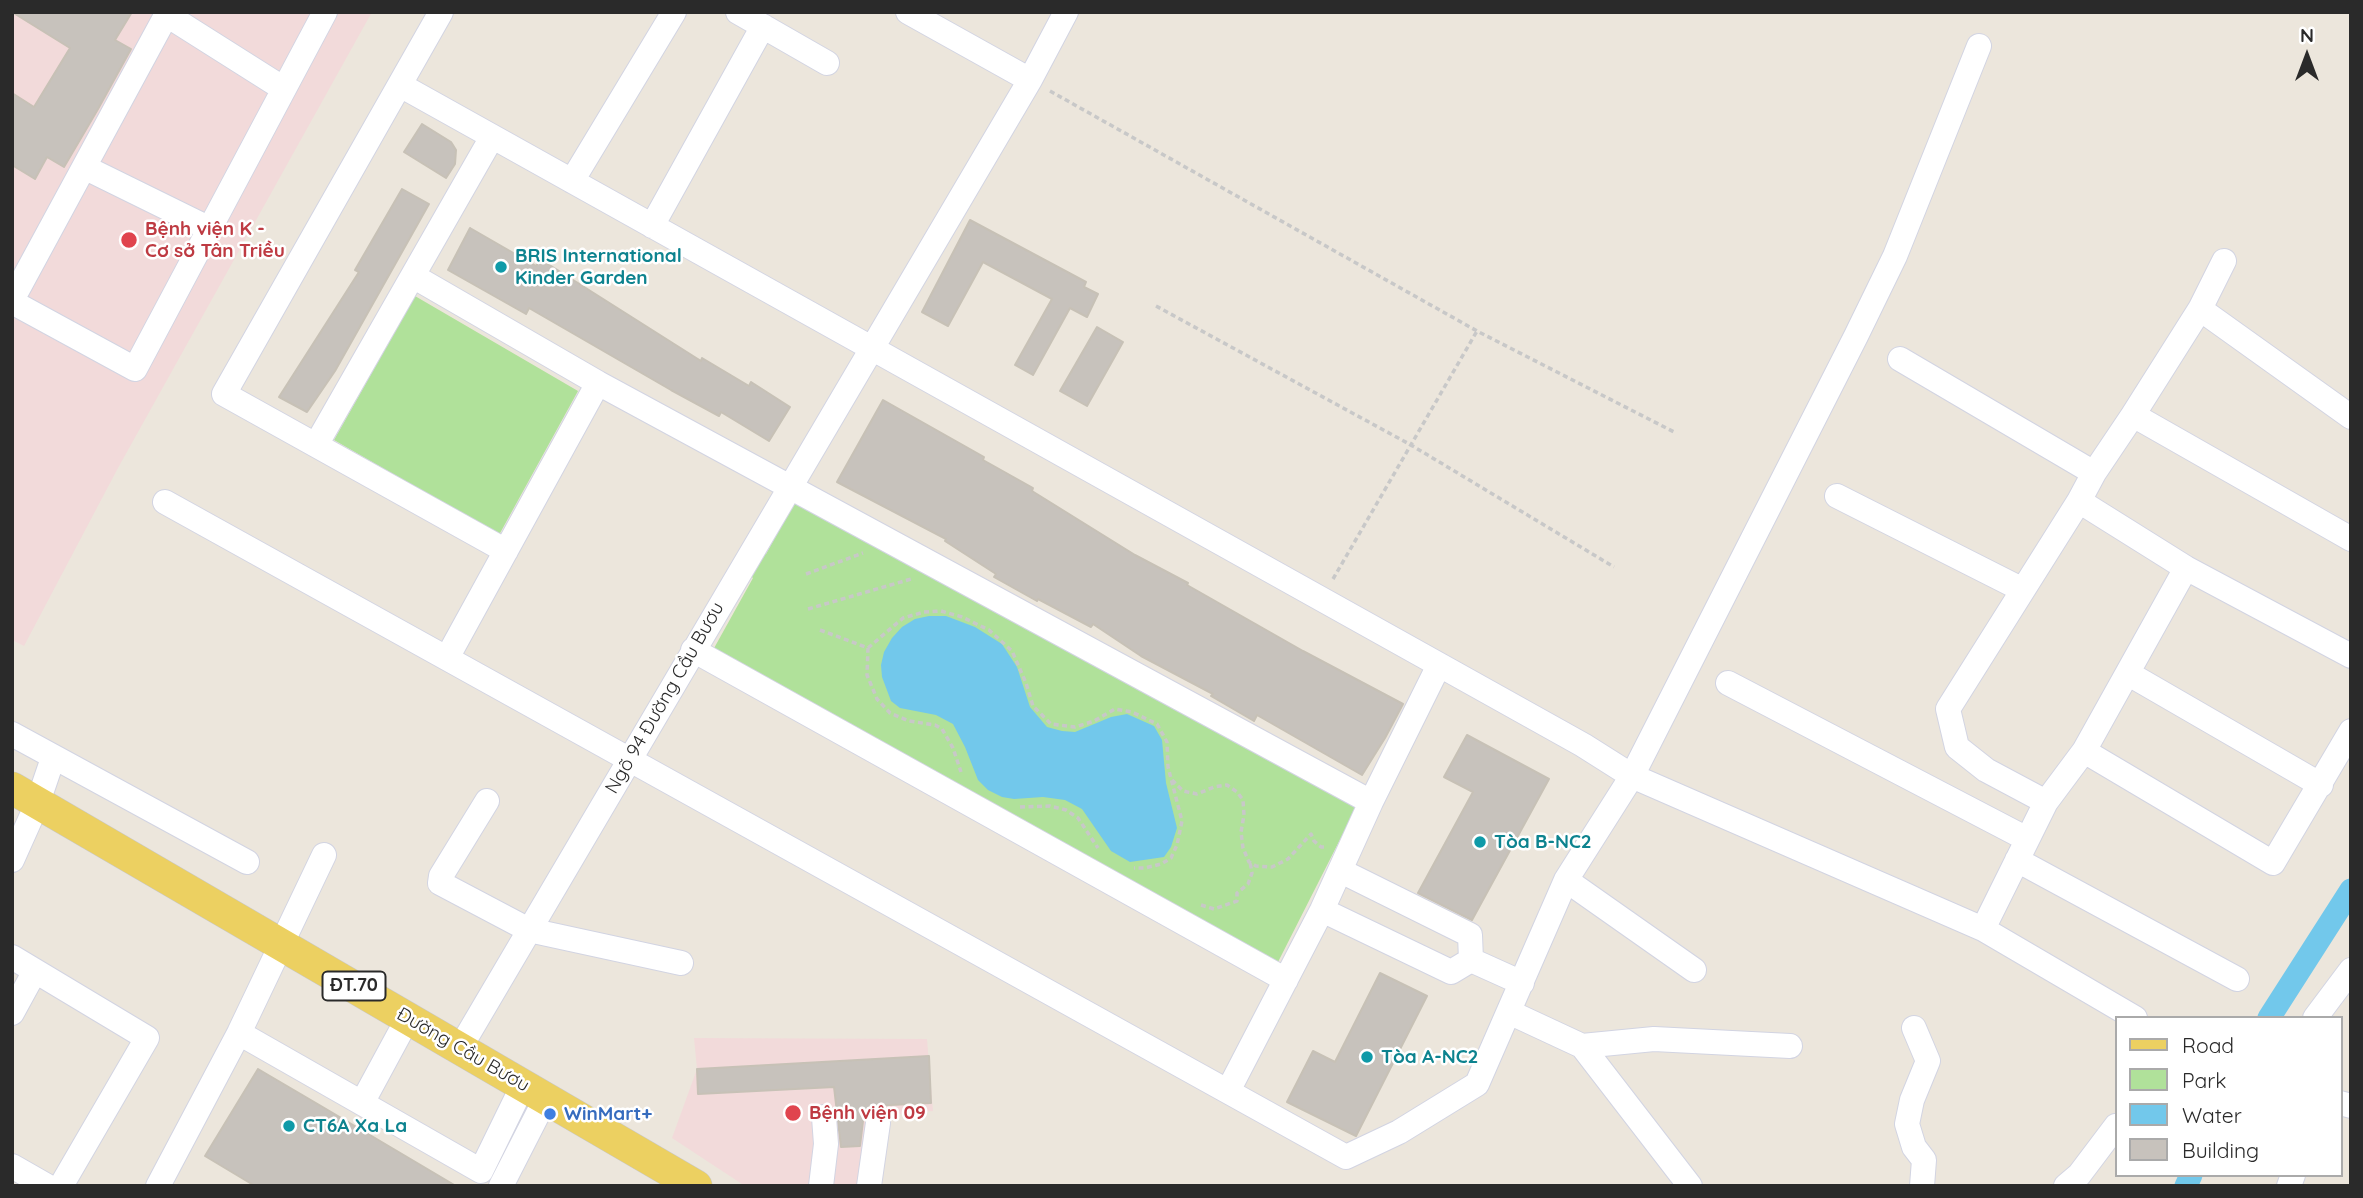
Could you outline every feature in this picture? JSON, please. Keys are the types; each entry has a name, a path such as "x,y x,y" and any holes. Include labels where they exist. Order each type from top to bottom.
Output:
{"main road":[{"name":"Đường Cầu Bươu","path":"25,795 535,1091 682,1182"}],"street":[{"path":"284,89 167,13 12,301 135,369 325,12"},
{"path":"441,12 224,394 506,551"},
{"path":"572,181 674,12"},
{"path":"738,12 827,63"},
{"path":"908,12 1030,80"},
{"name":"Ngõ 94 Đường Cầu Bươu","path":"460,1048 1030,80 1066,12"},
{"path":"652,226 763,26"},
{"path":"165,502 1346,1157 1399,1132 1478,1084 1566,880 1632,776 1895,256 1979,46"},
{"path":"400,85 1439,664 1583,745 1632,776 1983,929 2133,1016"},
{"path":"316,445 492,137"},
{"path":"84,167 210,229"},
{"path":"2046,802 1986,770 1957,747 1948,709 2079,502 2094,473 2200,309 2224,261"},
{"path":"413,276 598,383 789,488 1370,802"},
{"path":"2200,309 2351,417"},
{"path":"1900,359 2094,473"},
{"path":"447,658 598,383"},
{"path":"2133,415 2351,538"},
{"path":"1837,496 2023,590"},
{"path":"2079,502 2186,568 2351,656"},
{"path":"1983,929 2046,802 2084,751 2186,568"},
{"path":"693,650 1286,980"},
{"path":"1228,1091 1322,910 1370,802 1439,664"},
{"path":"2129,674 2321,785"},
{"path":"1728,683 2022,850 2236,979"},
{"path":"2084,751 2273,863 2351,731"},
{"path":"12,734 247,862"},
{"path":"12,860 25,795 53,758"},
{"path":"488,801 441,876 440,883 529,930 681,963"},
{"path":"158,1186 239,1033 324,855"},
{"path":"1341,871 1470,935 1471,960"},
{"path":"1566,880 1694,970"},
{"path":"1322,910 1451,972 1471,960"},
{"path":"12,957 147,1038 61,1186"},
{"path":"1471,960 1522,983"},
{"path":"2316,1016 2351,970"},
{"path":"12,1013 35,971"},
{"path":"1508,1012 1582,1046 1690,1186"},
{"path":"362,1103 408,1018"},
{"path":"1914,1028 1928,1060 1912,1100 1907,1124 1914,1147 1924,1160 1922,1186"},
{"path":"239,1033 362,1103 476,1178 535,1091"},
{"path":"1582,1046 1654,1039 1790,1046"},
{"path":"501,1186 535,1091"},
{"path":"821,1186 826,1144 824,1117"},
{"path":"869,1186 878,1123"},
{"path":"2066,1186 2079,1175 2114,1129"},
{"path":"12,1166 47,1186"}],"path":[{"path":"1030,80 1477,331 1676,433"},
{"path":"1156,306 1411,445 1614,567"},
{"path":"1321,599 1477,331"},
{"path":"806,574 872,550"},
{"path":"808,609 917,577"},
{"path":"963,778 953,748 942,729 890,713 877,699 867,675 868,649 903,618 941,611 962,617 989,630 1012,651 1026,683 1032,706 1051,724 1075,727 1094,721 1115,709 1132,712 1157,724 1167,742 1171,779 1182,821 1177,845 1171,858 1161,864 1145,868 1125,867"},
{"path":"820,630 868,649"},
{"path":"1171,779 1183,791 1197,794 1227,785 1243,800 1241,832 1243,848 1252,873 1248,884 1237,893 1237,901 1214,909 1198,905"},
{"path":"1013,808 1032,805 1066,810 1078,818 1104,855"},
{"path":"1250,862 1256,866 1272,867 1288,859 1311,834 1321,847 1332,847"}],"shaded area":[{"name":"Bệnh viện K - Cơ sở Tân Triều","path":"12,12 372,12 118,468 24,646 12,640"},
{"name":"Bệnh viện 09","path":"694,1038 927,1039 933,1111 878,1116 865,1186 745,1186 672,1138 697,1069"}],"green space":[{"path":"415,296 578,391 499,535 334,440"},
{"path":"795,501 1357,806 1278,962 713,650 753,578 746,572 758,551 766,554"}],"water":[{"path":"946,616 975,627 1002,644 1017,667 1030,707 1047,727 1075,732 1111,717 1127,714 1154,726 1162,740 1166,783 1177,828 1171,847 1164,857 1130,862 1111,851 1082,809 1065,800 1043,797 1014,799 988,790 978,780 953,724 936,715 900,708 891,701 882,677 884,652 902,627 915,619"}],"building":[{"path":"12,12 132,12 115,40 131,49 98,109 64,167 47,157 35,179 12,165 12,93 34,107 70,48"},
{"path":"422,124 451,142 456,150 455,164 446,178 404,152"},
{"path":"402,189 429,204 335,371 307,412 279,397 359,272 355,270"},
{"path":"970,220 1086,282 1084,287 1098,294 1087,317 1070,308 1033,375 1015,365 1052,299 983,262 948,326 922,312"},
{"path":"470,228 536,266 540,259 701,361 702,358 749,386 751,382 790,407 769,441 721,412 719,416 671,390 529,308 526,314 448,270"},
{"path":"1097,327 1123,342 1087,406 1060,391"},
{"path":"883,400 984,457 983,460 1033,488 1032,491 1135,555 1303,651 1403,704 1362,775 1257,715 1254,721 1211,696 1213,694 1141,656 1093,624 1091,627 1038,599 1037,601 994,577 996,574 945,541 946,539 837,482"},
{"name":"Tòa B-NC2","path":"1467,735 1549,779 1472,920 1418,893 1473,792 1444,777"},
{"name":"Tòa A-NC2","path":"1380,973 1427,996 1356,1136 1287,1102 1313,1051 1335,1062"},
{"path":"929,1056 931,1103 870,1106 870,1111 863,1121 860,1146 841,1147 834,1087 698,1094 697,1069"},
{"name":"CT6A Xa La","path":"258,1069 456,1186 255,1186 205,1156"}],"waterway":[{"path":"2270,1016 2351,890"},
{"path":"2186,1186 2190,1177"}],"place":[{"name":"Bệnh viện K - Cơ sở Tân Triều","path":"129,240"},
{"name":"BRIS International Kinder Garden","path":"501,267"},
{"name":"Tòa B-NC2","path":"1480,842"},
{"name":"Tòa A-NC2","path":"1367,1057"},
{"name":"Bệnh viện 09","path":"793,1113"},
{"name":"WinMart+","path":"550,1114"},
{"name":"CT6A Xa La","path":"289,1126"}]}
